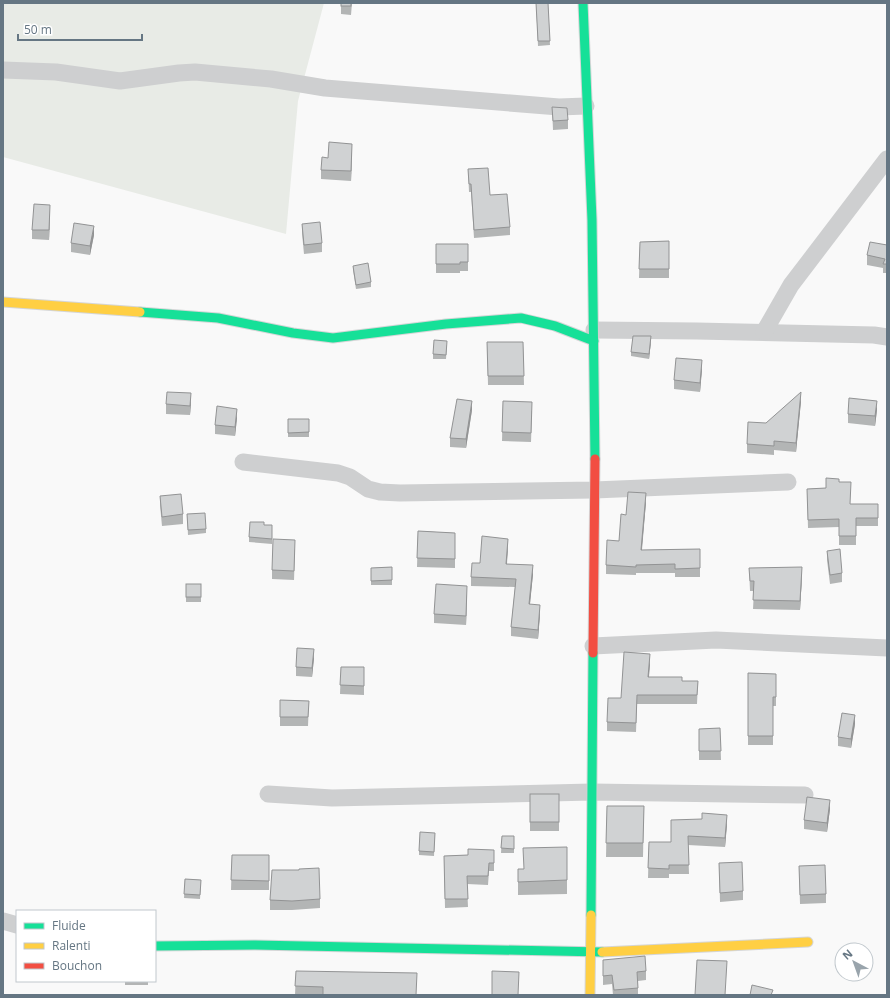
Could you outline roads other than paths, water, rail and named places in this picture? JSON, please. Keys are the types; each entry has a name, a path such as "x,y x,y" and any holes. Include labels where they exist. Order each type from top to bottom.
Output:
{"street":[{"path":"583,3 582,20 592,220 596,444 594,490 590,995"},
{"path":"3,70 56,72 89,78 120,81 195,72 271,79 324,88 559,107 586,106"},
{"path":"764,332 791,285 845,212 887,159"},
{"path":"3,302 218,318 293,333 333,338 446,324 521,318 594,336 764,332 874,335 887,337"},
{"path":"243,462 338,473 350,477 368,489 380,492 400,493 594,490 788,482"},
{"path":"593,646 716,640 887,648"},
{"path":"268,794 332,798 592,792 805,795"},
{"path":"3,922 16,925"},
{"path":"156,946 255,945 590,953 808,942"}]}
